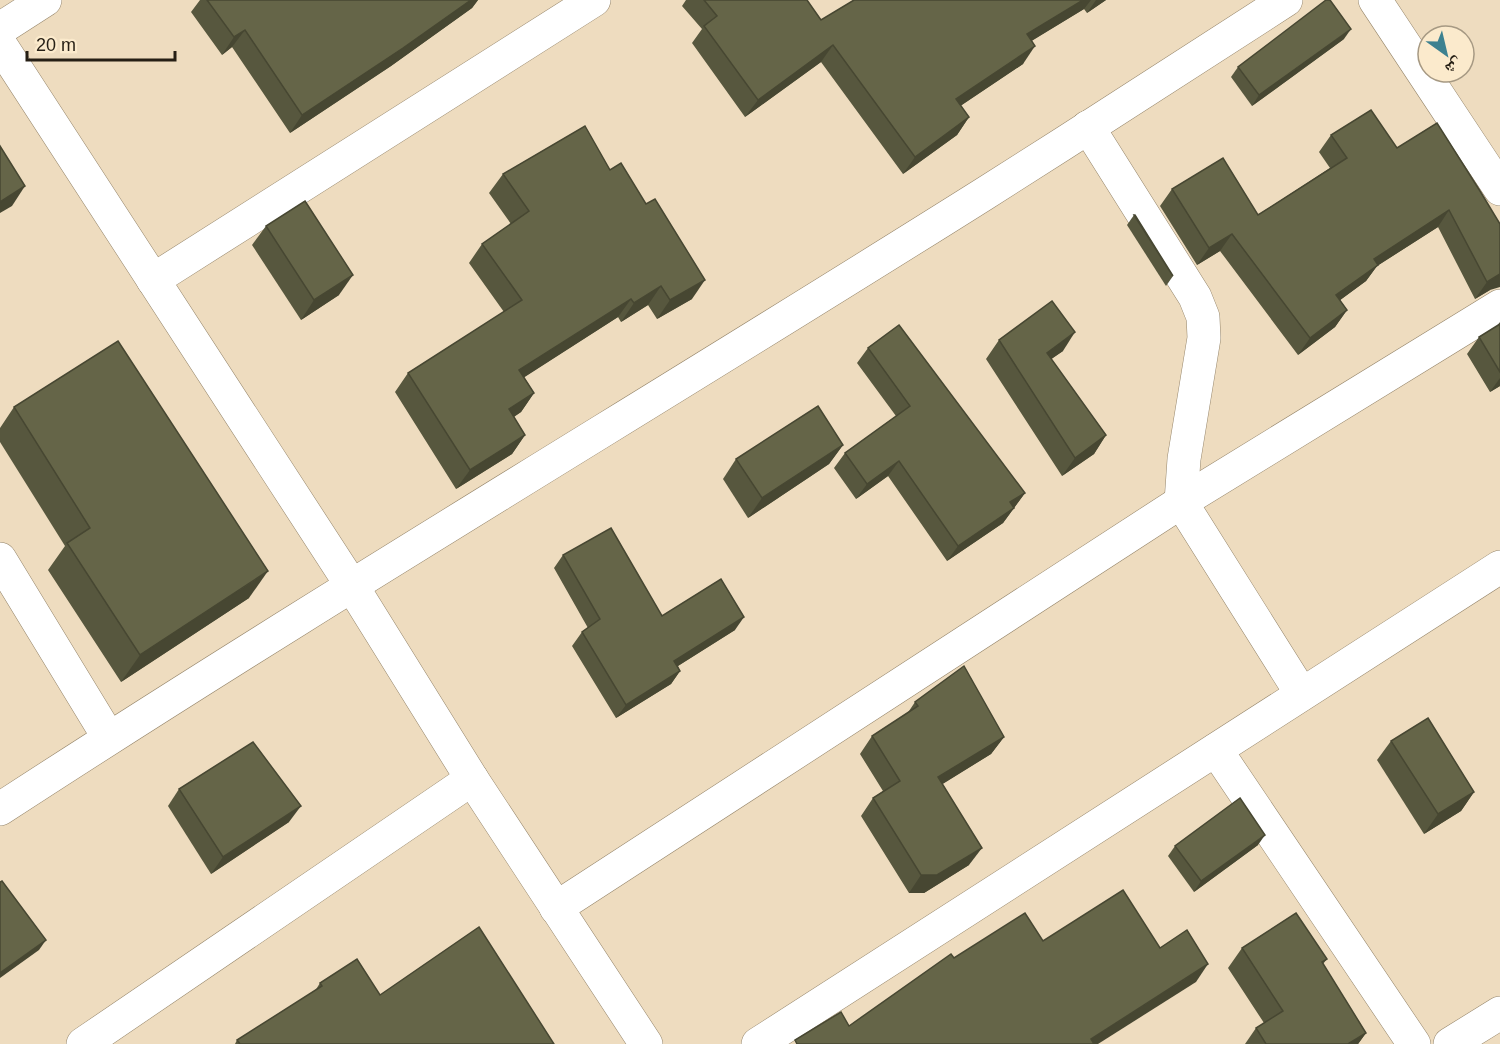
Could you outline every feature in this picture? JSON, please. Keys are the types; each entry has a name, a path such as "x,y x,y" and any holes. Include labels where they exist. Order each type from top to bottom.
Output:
{"street":[{"path":"0,29 45,0"},
{"path":"153,280 594,0"},
{"path":"0,809 109,738 1088,127 1286,0"},
{"path":"1375,0 1500,189"},
{"path":"0,44 352,586 472,779 646,1044"},
{"path":"1088,127 1195,297 1203,316 1204,338 1184,459 1181,502 1301,693"},
{"path":"556,908 1181,502 1500,306"},
{"path":"0,559 109,738"},
{"path":"758,1044 1500,567"},
{"path":"1215,750 1414,1044"},
{"path":"83,1044 472,779"},
{"path":"1450,1044 1500,1013"}],"building":[{"path":"207,0 471,0 302,115 245,30 234,37"},
{"path":"704,0 807,0 821,20 854,0 1083,0 1027,34 1035,46 956,99 969,117 915,157 833,45 758,100 704,26 717,16"},
{"path":"1326,0 1330,0 1351,29 1259,95 1238,67"},
{"path":"1371,110 1397,148 1437,123 1500,224 1500,274 1487,282 1449,210 1374,259 1378,265 1336,295 1347,310 1310,338 1232,234 1209,248 1172,189 1223,158 1258,215 1347,158 1331,135"},
{"path":"585,126 610,170 621,163 646,204 655,199 705,280 670,300 661,286 634,303 631,299 519,370 534,393 509,409 525,435 470,470 408,373 522,300 482,244 529,211 503,174"},
{"path":"0,146 25,186 0,202"},
{"path":"305,201 353,275 314,300 266,226"},
{"path":"1134,215 1135,215 1173,276"},
{"path":"1052,301 1075,332 1047,353 1106,435 1075,458 999,340"},
{"path":"1500,324 1500,372 1479,337"},
{"path":"899,325 1025,493 1010,502 1014,508 958,546 899,461 867,484 845,453 910,406 868,348"},
{"path":"118,341 268,571 140,655 67,543 90,528 14,407"},
{"path":"818,406 843,445 762,498 736,459"},
{"path":"611,528 662,616 721,579 744,617 674,661 680,671 626,705 582,632 600,619 563,555"},
{"path":"964,666 1004,737 938,777 982,848 937,875 921,875 873,798 900,781 872,736 918,706 915,702"},
{"path":"1428,718 1474,792 1438,814 1391,741"},
{"path":"253,742 301,806 223,857 179,789"},
{"path":"1240,798 1265,835 1201,881 1175,846"},
{"path":"2,881 46,940 0,973 0,882"},
{"path":"1123,890 1160,948 1187,930 1208,964 1091,1039 1094,1044 797,1044 795,1040 841,1012 849,1026 951,954 954,958 1025,913 1043,941"},
{"path":"1296,913 1327,959 1322,962 1366,1033 1348,1044 1266,1044 1256,1028 1283,1011 1242,948"},
{"path":"479,927 554,1044 240,1044 237,1040 322,986 320,983 357,959 380,995"}]}
